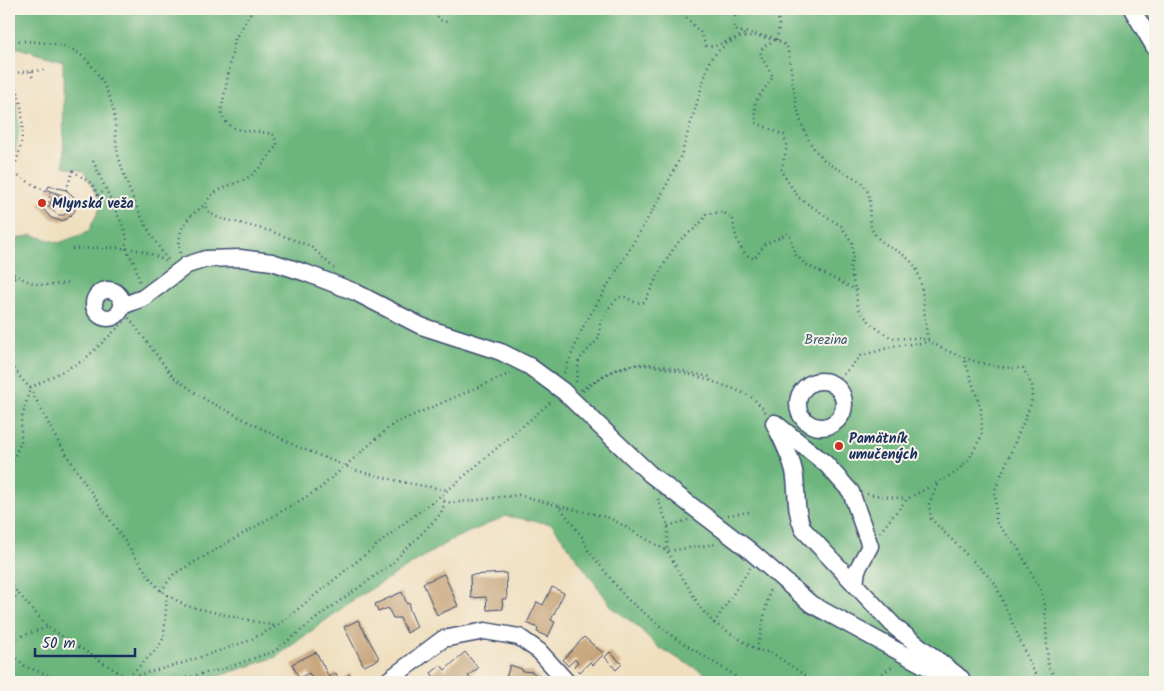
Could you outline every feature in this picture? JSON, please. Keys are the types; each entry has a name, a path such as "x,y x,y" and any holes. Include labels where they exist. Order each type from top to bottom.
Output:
{"street":[{"path":"1132,9 1155,48"},
{"path":"125,312 182,268 206,259 225,257 280,265 339,285 422,326 501,352 529,366 572,394 662,483 736,540 811,604 940,674 965,680"},
{"path":"821,381 833,385 843,401 841,414 831,424 824,426 812,425 800,413 798,401 800,395 808,385 814,382 821,381"},
{"path":"774,423 813,453 839,477 851,492 870,546 857,570 855,585"},
{"path":"774,423 794,469 797,497 796,513 803,529 896,628 965,680"},
{"path":"812,425 813,453"},
{"path":"386,682 443,639 485,631 519,637 539,651 567,682"}],"path":[{"path":"182,268 179,236 183,224 192,213 205,205 212,196 252,175 271,155 277,144 274,135 265,131 233,130 224,122 221,112 235,39 253,9"},
{"path":"430,9 434,10 440,20 447,22"},
{"path":"708,9 718,13 730,11 735,16 734,27 738,31 772,37 787,46 802,127 824,160 842,173 861,181 867,191 871,228 888,247 914,264 920,285 929,341"},
{"path":"777,40 780,25 778,9"},
{"path":"681,10 700,32 706,46 716,46 749,33"},
{"path":"572,394 561,385 568,361 584,327 660,198 681,156 710,59 726,44 743,37 758,36 777,40"},
{"path":"9,40 60,45 85,59 99,75 112,106 118,157 138,208 161,250 182,268"},
{"path":"777,40 763,47 760,55 773,77 755,102 756,123 784,135 787,146 781,172 799,198 841,226 852,242 853,256 850,268 856,290 858,308 882,332 893,338 929,341 963,357 986,365 1007,369 1023,368 1033,388 1031,404 995,490 996,522 1018,548 1040,592 1045,606 1048,667 1059,682"},
{"path":"9,69 18,90 23,124 21,146 9,177"},
{"path":"13,73 44,70"},
{"path":"31,71 33,80"},
{"path":"9,82 9,87"},
{"path":"9,101 12,120 9,148"},
{"path":"93,161 125,231 128,240 126,248 135,264 142,298"},
{"path":"66,190 73,171 92,184 98,195 106,190"},
{"path":"14,174 51,194 47,203 55,209 63,195"},
{"path":"205,205 209,212 216,217 270,231 310,246 336,271"},
{"path":"572,394 576,383 576,370 579,360 599,338 600,323 611,305 619,298 625,297 636,303 646,302 657,277 678,242 702,224 706,214 723,212 733,219 734,235 745,255 754,259 765,244 789,233 796,255 806,264 856,290"},
{"path":"72,249 126,248 160,257 182,268"},
{"path":"9,272 19,278 37,284 52,286 67,283"},
{"path":"9,277 19,278"},
{"path":"9,465 21,442 21,422 30,388 84,360 125,312 173,377 206,400 296,446 346,466 407,483 448,490"},
{"path":"833,385 860,356 894,346 929,341"},
{"path":"870,546 889,519 907,499 956,473 969,460 982,435 981,409 963,357"},
{"path":"9,360 18,376 30,388 58,440 89,488 152,581 161,590 186,606 276,626"},
{"path":"572,394 580,391 601,375 623,365 639,362 710,377 713,382"},
{"path":"9,583 48,627 128,678 183,663 248,641 276,626 518,433 572,394 602,377 625,367 639,364 713,382 753,399 774,423"},
{"path":"161,590 174,574 318,490 393,424 529,366"},
{"path":"662,483 658,488 657,495 668,526 667,551"},
{"path":"937,484 929,504 931,519 995,583 1032,668 1042,682"},
{"path":"851,492 907,499"},
{"path":"167,682 255,659 287,643 323,613 389,566 443,510 444,501 442,495"},
{"path":"444,501 452,503 519,495 610,518 667,551 702,609 714,623 757,650 772,653 809,678 831,682"},
{"path":"560,506 583,538 588,550 626,598 672,636 734,675 739,682"},
{"path":"667,551 736,540"},
{"path":"714,623 761,561"},
{"path":"757,650 770,584 761,561"},
{"path":"127,682 128,678 158,648 164,637 167,594"},
{"path":"9,605 18,595"},
{"path":"9,643 13,639 48,627"},
{"path":"9,652 26,667 69,682"},
{"path":"870,682 891,666 914,660"}],"green space":[{"name":"Brezina","path":"9,9 1155,9 1155,682 721,682 659,648 636,625 613,608 552,524 506,516 451,540 353,600 276,657 197,682 26,682 10,680 9,682 9,241 32,235 59,243 88,232 102,204 83,170 64,166 63,61 12,46 9,43"},
{"path":"9,76 18,111 18,134 9,169"}],"building":[{"name":"Mlynská veža","path":"49,186 66,190 74,197 75,211 67,219 61,221 51,218 39,204 41,201 58,215 64,215 70,210 71,203 68,197 47,190"},
{"path":"55,194 60,197 55,206 50,203"},
{"path":"506,573 507,599 502,599 503,609 487,610 486,597 471,598 470,575"},
{"path":"444,574 458,606 437,615 423,583"},
{"path":"552,587 564,593 551,620 555,622 548,637 537,632 538,628 527,623 537,602 543,605"},
{"path":"402,592 407,604 410,603 409,608 417,627 407,633 400,618 393,618 388,608 378,612 375,604"},
{"path":"358,620 379,659 364,666 344,627"},
{"path":"584,637 604,654 593,665 590,662 580,672 574,666 578,662 575,659 568,666 563,660"},
{"path":"316,652 329,677 336,673 339,680 350,674 354,682 314,682 309,673 299,678 292,664"},
{"path":"465,652 478,668 468,676 474,682 438,682 431,673 441,665 445,670"},
{"path":"610,652 622,664 616,670 605,657"},
{"path":"510,665 522,669 522,671 533,672 543,682 505,681"}],"place":[{"name":"Mlynská veža","path":"42,203"},
{"name":"Pamätník umučených","path":"839,446"}]}
